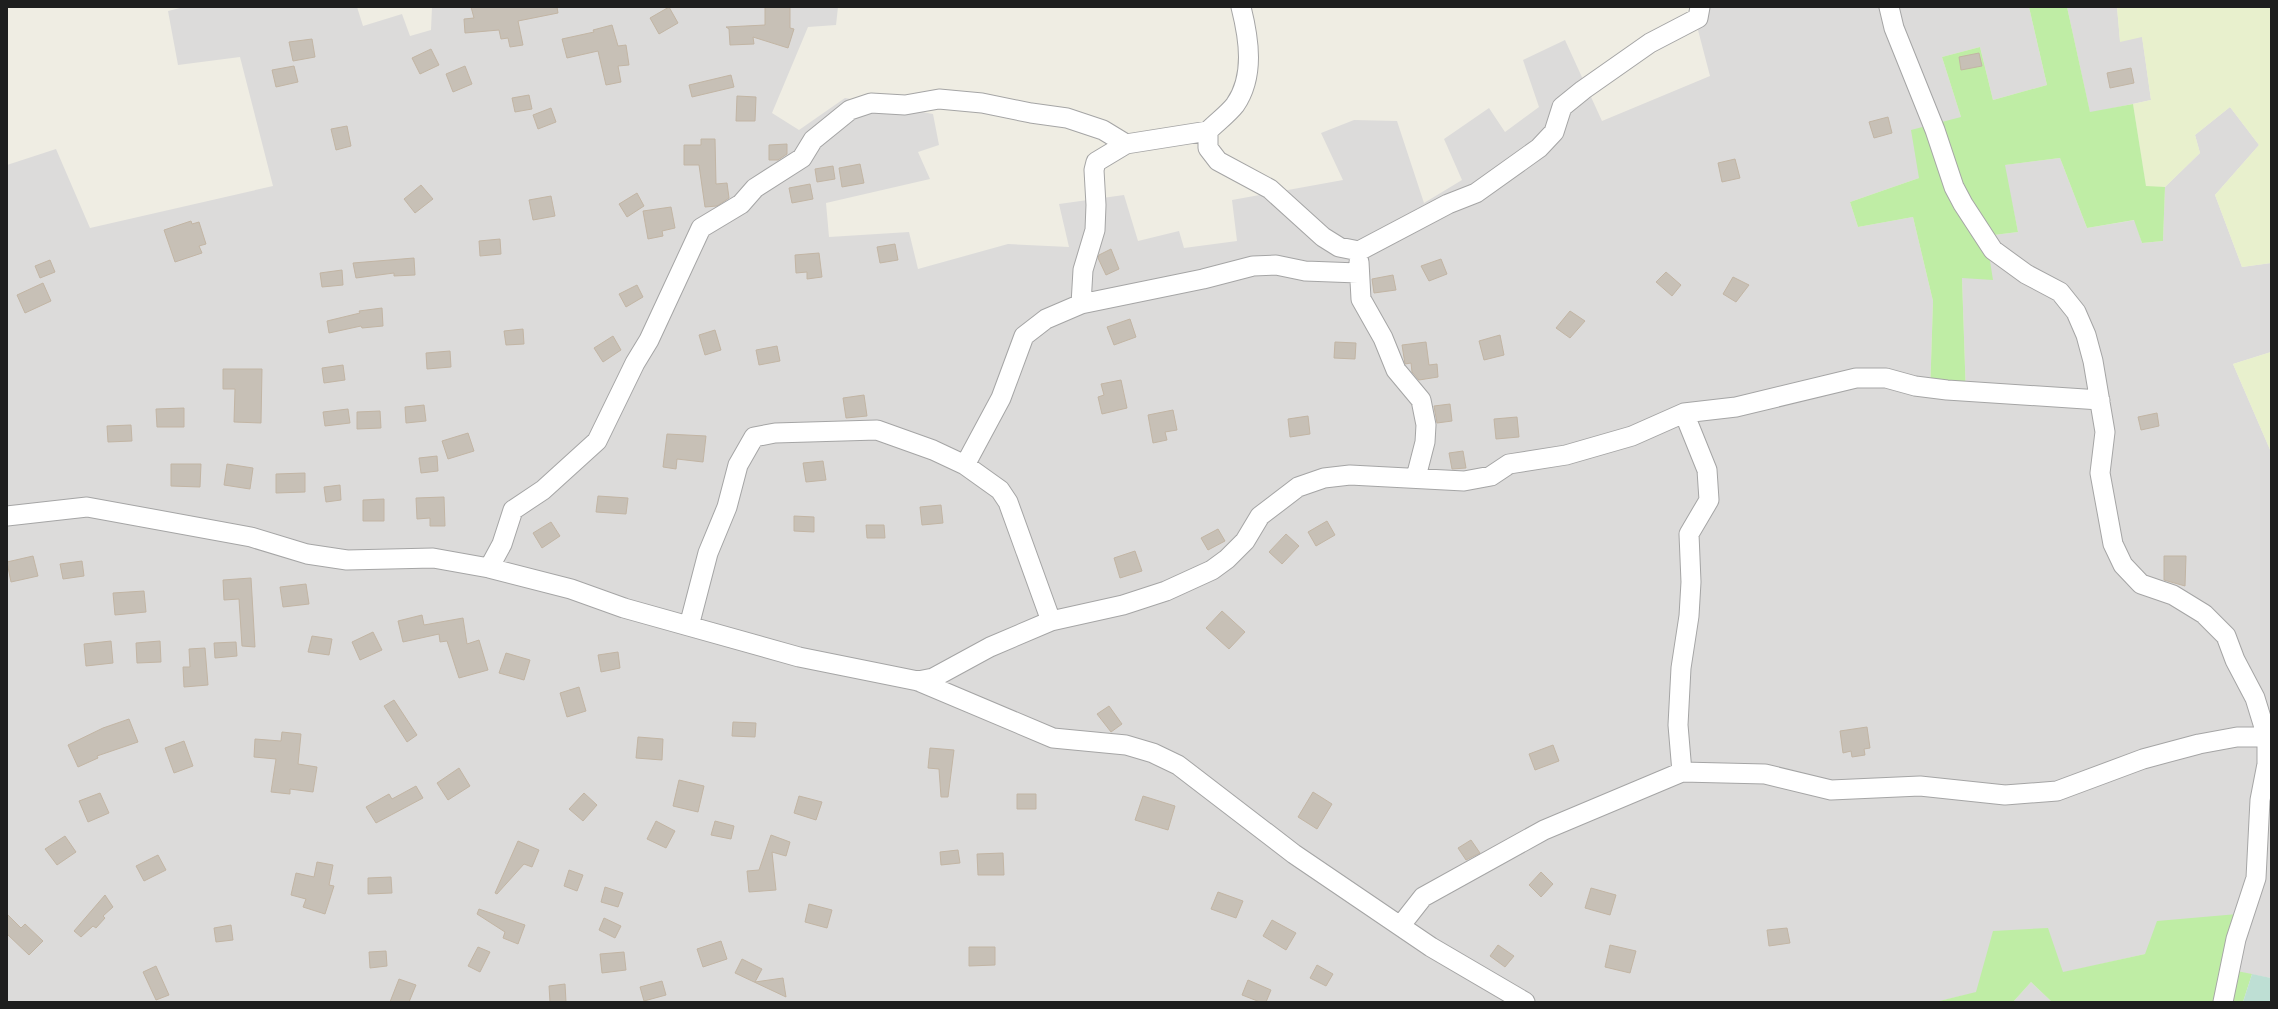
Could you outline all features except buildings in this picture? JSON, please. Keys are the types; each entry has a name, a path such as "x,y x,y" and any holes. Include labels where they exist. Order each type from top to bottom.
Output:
{"street":[{"path":"1080,304 1083,270 1095,230 1096,205 1094,170 1096,162 1126,144 1208,130 1234,105 1246,84 1248,38 1241,7"},
{"path":"1208,130 1208,148 1218,161 1270,189 1323,236 1339,247 1359,251 1436,210 1476,193 1539,148 1554,132 1562,107 1650,43 1698,18 1700,7"},
{"path":"1889,7 1894,28 1960,198 1993,250 2026,274 2060,292 2076,312 2086,335 2100,400 2105,432 2100,473 2113,544 2123,565 2141,584 2173,595 2204,614 2226,636 2235,660 2255,698 2267,737 2267,764 2260,800 2256,878 2236,939 2223,1002"},
{"path":"489,568 502,544 513,510 543,490 597,441 635,363 649,340 701,228 741,204 755,188 802,158 813,140 850,110 871,103 904,104 939,100 982,103 1031,113 1066,118 1103,130 1126,144"},
{"path":"1359,251 1358,273 1361,299 1383,338 1396,370 1420,400 1426,425 1425,442 1416,477"},
{"path":"965,465 1000,398 1024,336 1046,319 1080,304 1203,279 1253,266 1276,265 1306,271 1358,273"},
{"path":"918,681 933,678 990,647 1051,621 1123,605 1166,591 1212,570 1227,559 1244,541 1260,516 1298,487 1324,478 1350,475 1416,477 1464,482 1491,476 1509,464 1566,455 1632,436 1684,412 1736,408 1856,378 1886,378 1916,386 1947,390 2100,400"},
{"path":"1682,772 1678,725 1680,668 1688,616 1691,582 1689,534 1709,500 1707,470 1684,412"},
{"path":"689,626 708,554 727,507 738,465 754,437 775,433 877,430 933,450 965,465 1000,490 1008,502 1051,621"},
{"path":"7,516 87,507 251,537 307,554 347,560 433,558 489,568 571,589 624,608 799,657 918,681 1053,738 1126,745 1153,754 1178,765 1294,854 1401,925 1431,947 1525,1002"},
{"path":"1401,925 1423,897 1544,830 1682,772 1765,774 1831,790 1920,786 2006,795 2057,791 2143,759 2199,744 2237,737 2267,737"}],"shaded area":[{"path":"184,7 357,7 363,26 402,14 410,36 431,30 432,7 838,7 836,25 808,27 772,113 799,130 845,98 933,114 939,145 918,152 930,179 826,203 829,237 909,232 918,269 1008,244 1069,247 1059,204 1124,195 1138,241 1179,231 1184,248 1237,241 1232,200 1343,180 1321,133 1354,120 1397,121 1424,203 1462,180 1444,139 1489,108 1505,132 1539,107 1523,60 1565,40 1602,121 1710,76 1692,7 2029,7 2047,85 1993,100 1980,47 1942,57 1961,117 1919,178 1850,202 1858,227 1913,217 1933,301 1930,395 1966,396 1962,278 1986,236 2018,232 2004,165 2060,158 2087,228 2135,220 2142,243 2163,241 2165,187 2200,153 2195,135 2230,107 2259,145 2215,195 2242,267 2271,263 2271,352 2233,364 2271,452 2271,978 2145,954 1935,1002 7,1002 7,165 56,149 90,228 273,186 240,57 178,65 168,11"},
{"path":"2067,7 2117,7 2120,41 2142,36 2151,100 2090,113"},
{"path":"2252,974 2271,978 2271,1002 2243,1002"},
{"path":"2031,982 2052,1002 2013,1002"}],"green space":[{"path":"2029,7 2067,7 2090,112 2133,104 2146,186 2165,187 2163,241 2142,243 2134,220 2087,228 2060,158 2005,165 2018,232 1986,236 1993,280 1962,278 1966,397 1930,395 1933,301 1913,217 1858,227 1850,202 1919,178 1911,130 1961,117 1942,57 1980,47 1993,100 2047,85"},
{"path":"2117,7 2271,7 2271,263 2242,267 2215,195 2259,145 2230,107 2195,135 2200,153 2165,187 2146,187 2133,104 2151,100 2142,37 2120,42"},
{"path":"2271,352 2271,452 2233,364"},
{"path":"2249,913 2237,971 2252,974 2243,1002 2052,1002 2031,982 2013,1002 1935,1002 1976,992 1993,931 2048,928 2063,972 2145,954 2157,921"}]}
